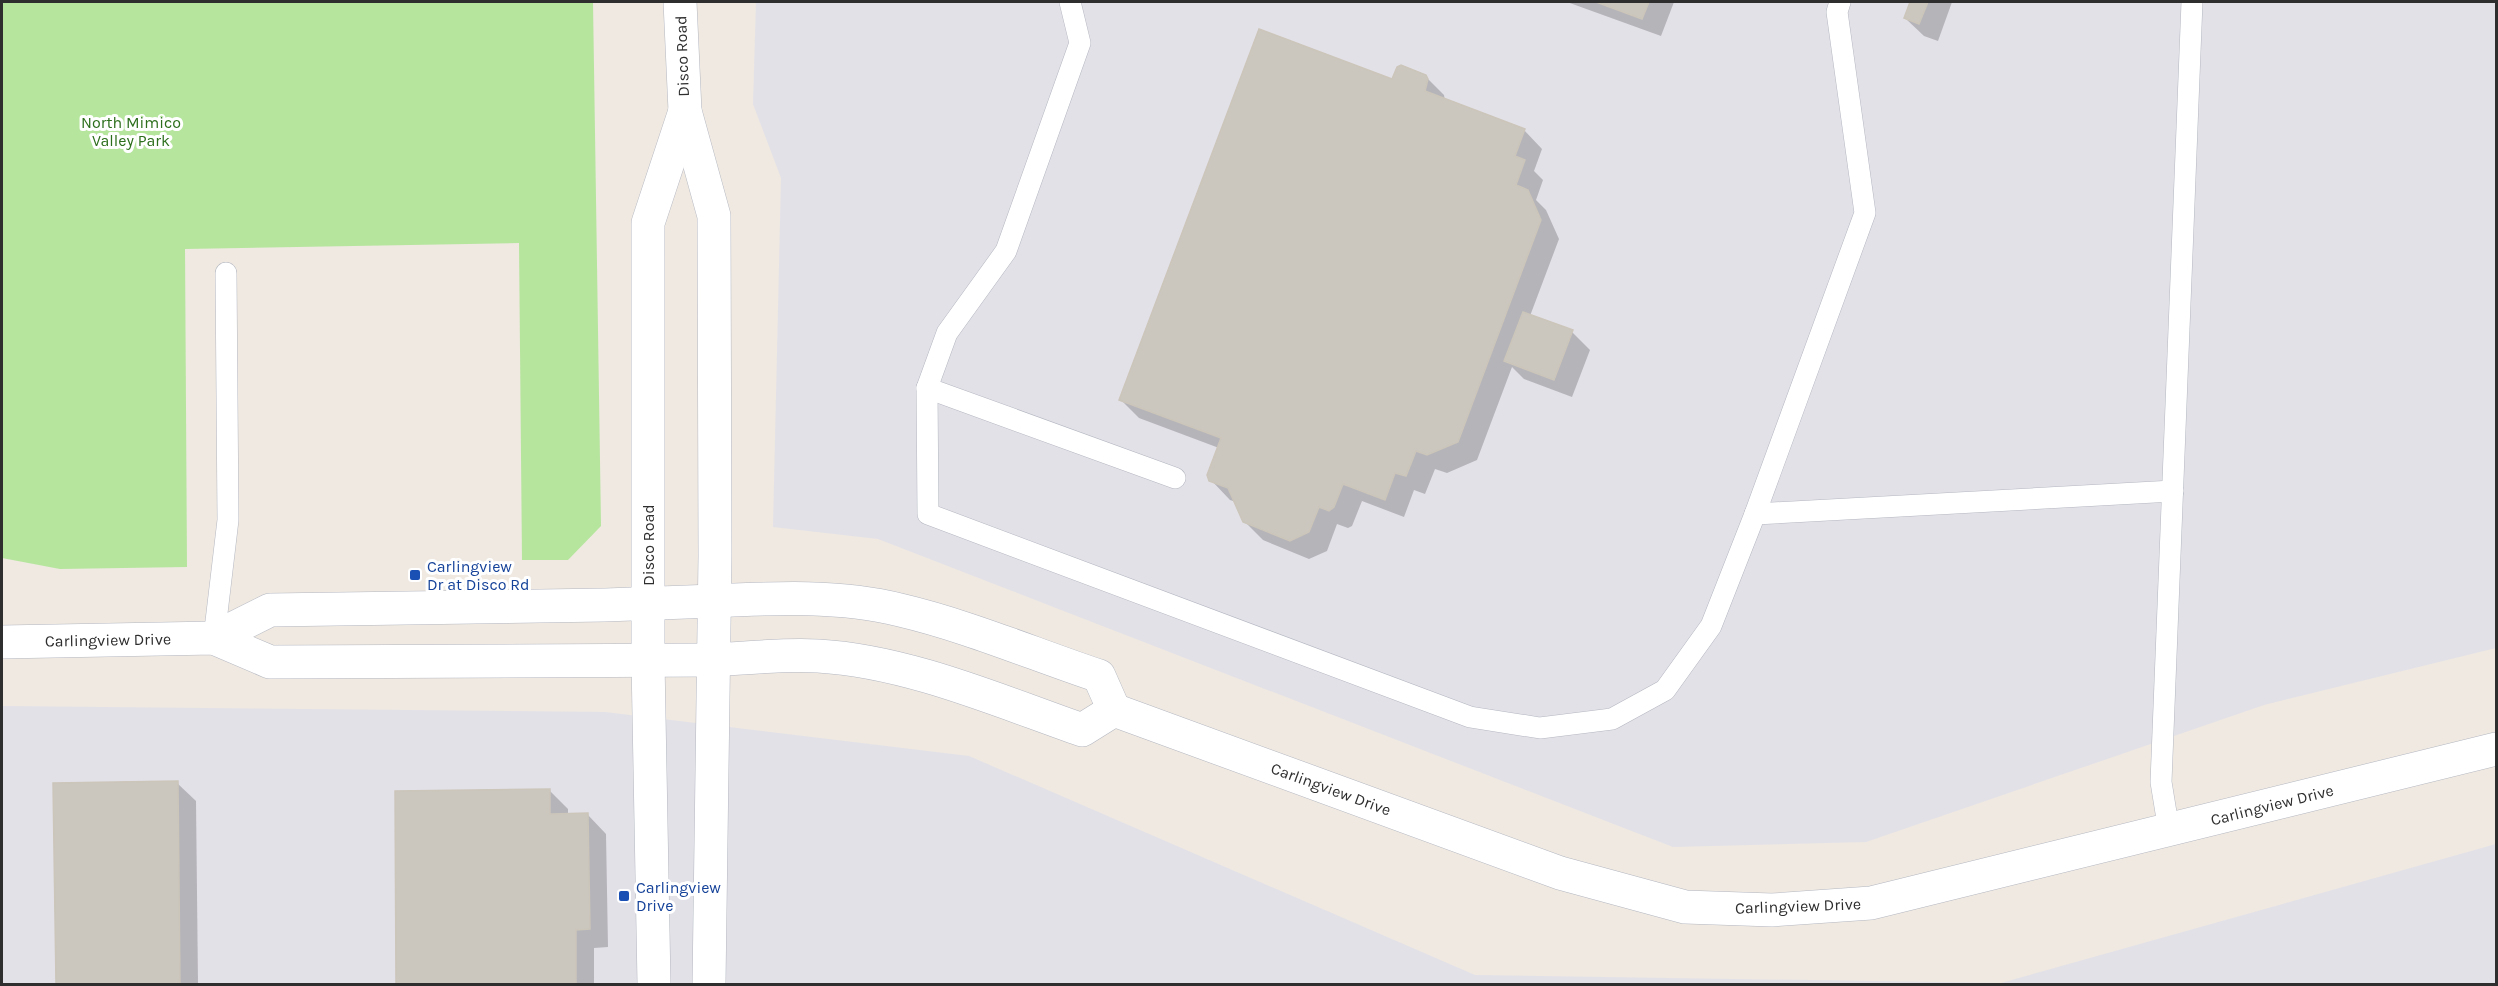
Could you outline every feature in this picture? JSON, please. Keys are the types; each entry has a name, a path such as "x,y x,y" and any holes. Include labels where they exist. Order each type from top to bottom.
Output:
{"main road":[{"name":"Disco Road","path":"680,2 685,111 714,216 714,601 709,984"},
{"name":"Disco Road","path":"654,984 648,661 648,223 685,111"},
{"name":"Carlingview Drive","path":"214,639 270,610 823,599 899,609 1099,676 1114,710 1560,873 1685,907 1772,910 1871,903 2496,749"},
{"name":"Carlingview Drive","path":"2,642 214,639 270,662 648,661 818,656 878,664 939,681 1082,730 1114,710"}],"lane":[{"path":"1070,2 1080,44 1006,251 947,333 927,388 928,514 1470,717 1540,728 1612,719 1665,690 1712,626 1864,213 1837,12 1840,2"},
{"path":"2169,831 2161,782 2192,2"},
{"path":"214,639 228,520 226,273"},
{"path":"927,388 1175,478"},
{"path":"1755,514 2173,491"}],"shaded area":[{"path":"756,2 2496,2 2496,648 2264,705 1866,842 1673,847 878,539 773,527 781,178 753,104"},
{"path":"2,706 605,712 969,756 1475,975 2001,983 2496,844 2496,984 2,984"}],"green space":[{"name":"North Mimico Valley Park","path":"2,2 593,2 601,526 568,560 522,560 519,243 185,249 187,567 60,569 2,558"}],"building":[{"path":"1596,2 1649,2 1642,19"},
{"path":"1910,2 1928,2 1919,24 1904,18"},
{"path":"1259,29 1392,79 1397,67 1401,65 1426,75 1428,79 1425,91 1525,129 1515,156 1525,160 1516,185 1528,190 1541,220 1458,442 1427,455 1416,451 1406,476 1395,473 1385,500 1343,484 1334,507 1329,511 1319,507 1309,532 1290,541 1243,522 1228,488 1209,481 1207,475 1221,438 1119,400"},
{"path":"1523,312 1573,330 1554,380 1504,361"},
{"path":"178,781 180,984 56,984 53,783"},
{"path":"550,789 550,814 588,813 590,929 576,930 576,984 396,984 395,791"}],"place":[{"name":"Carlingview Dr at Disco Rd","path":"415,575"},
{"name":"Carlingview Drive","path":"624,896"}]}
